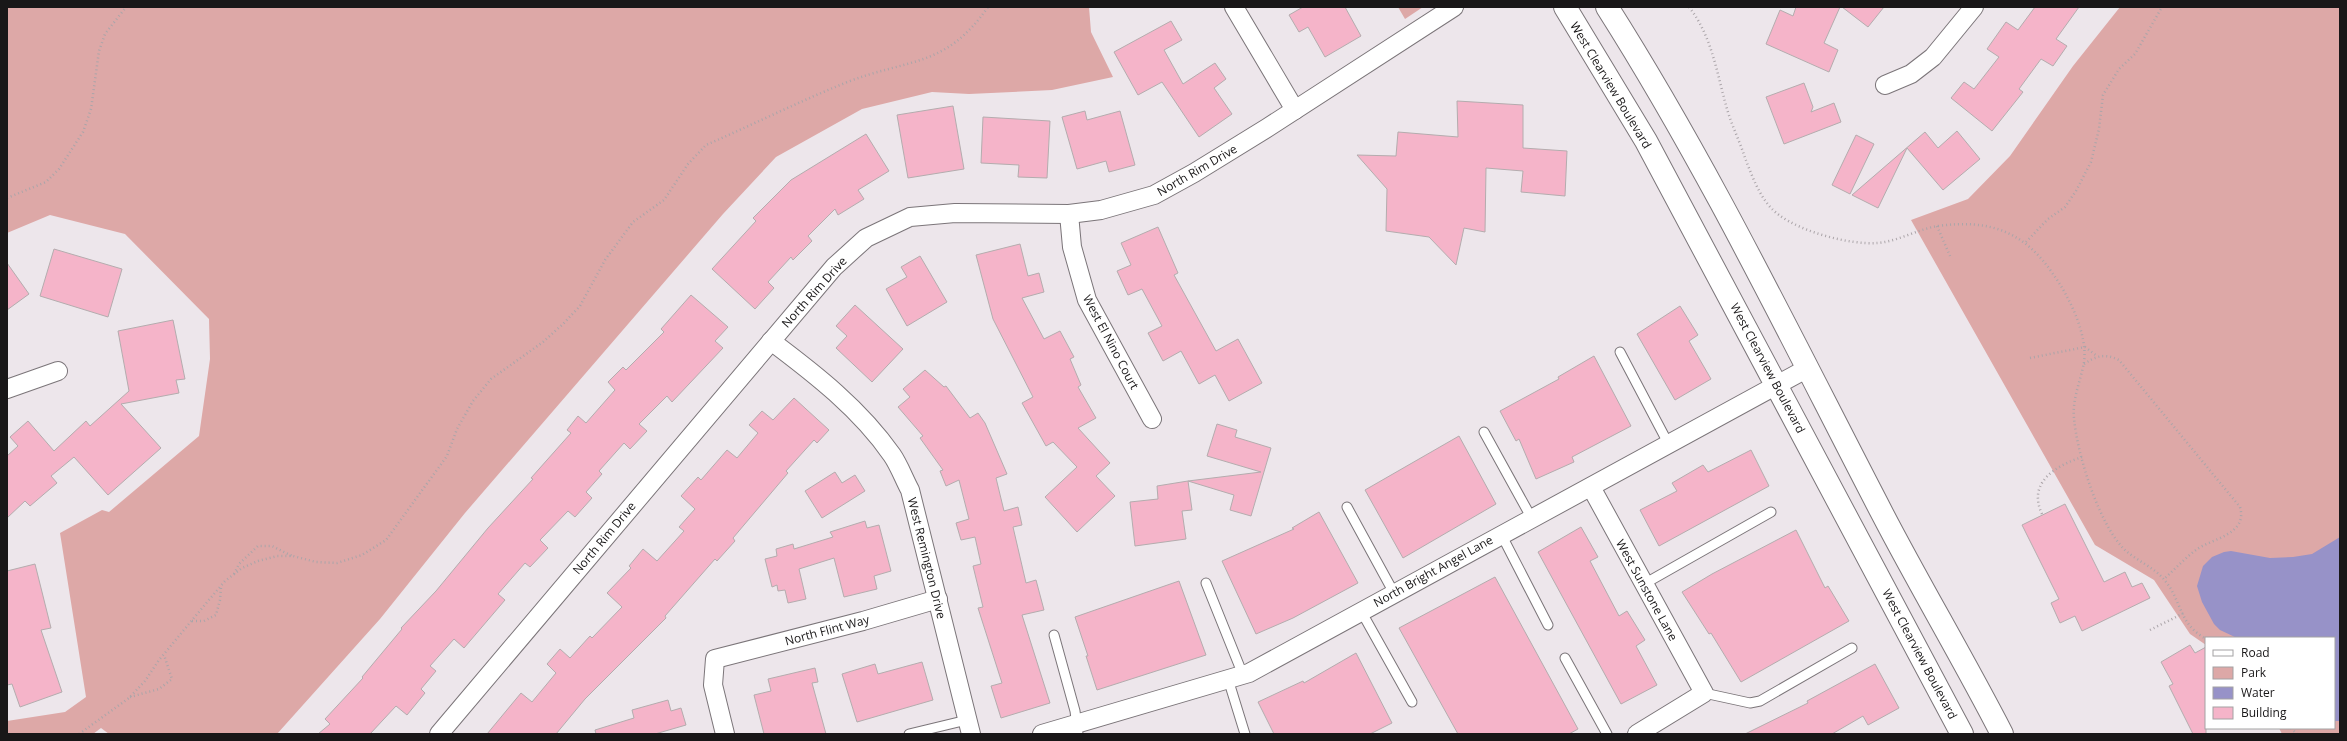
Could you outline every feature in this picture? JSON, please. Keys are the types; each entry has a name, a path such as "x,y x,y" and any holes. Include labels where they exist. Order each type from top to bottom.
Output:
{"street":[{"path":"1234,7 1295,110"},
{"name":"North Rim Drive","path":"439,734 834,267 866,238 910,217 954,213 1069,214 1101,210 1154,195 1194,173 1295,110 1389,47 1454,7"},
{"name":"West Clearview Boulevard","path":"1565,7 1646,141 1778,385 1962,734"},
{"path":"1606,7 1675,118 1808,368 1883,516 2002,734"},
{"path":"1885,85 1911,74 1933,57 1974,7"},
{"name":"West El Nino Court","path":"1069,214 1072,247 1087,300 1152,419"},
{"name":"West Remington Drive","path":"771,341 824,382 852,409 892,455 910,490 969,727"},
{"name":"North Bright Angel Lane","path":"1042,734 1077,729 1235,677 1394,593 1531,517 1808,368"},
{"path":"7,389 58,371"},
{"name":"West Sunstone Lane","path":"1591,486 1704,693"},
{"name":"North Flint Way","path":"725,734 714,685 715,659 862,621 938,599"},
{"path":"1647,732 1704,693"}],"lane":[{"path":"1620,352 1668,443"},
{"path":"1484,432 1531,517"},
{"path":"1347,507 1394,593"},
{"path":"1644,584 1772,512"},
{"path":"1501,534 1548,625"},
{"path":"1206,583 1235,677 1245,734"},
{"path":"1360,611 1412,702"},
{"path":"1054,635 1075,711 1077,729"},
{"path":"1704,693 1750,704 1760,701 1852,648"},
{"path":"1565,658 1607,734"},
{"path":"908,734 969,727"}],"path":[{"path":"7,198 46,182 59,169 83,132 91,109 99,51 105,34 126,7"},
{"path":"234,574 239,564 258,546 272,546 292,556 316,562 337,563 362,555 386,540 447,456 457,429 473,401 486,384 543,342 564,324 580,306 605,260 633,222 664,200 688,164 706,145 846,82 922,60 946,50 962,38 988,7"},
{"path":"1689,7 1702,26 1718,69 1727,111 1750,172 1765,202 1779,215 1809,231 1853,242 1868,243 1880,243 1937,226 1983,225 1999,230 2026,242 2047,265 2065,292 2085,347 2074,417 2082,457 2102,516 2111,534 2136,559 2164,579 2190,626 2205,638"},
{"path":"2026,242 2048,219 2065,207 2076,191 2091,162 2099,129 2103,95 2119,69 2135,54 2162,7"},
{"path":"1937,226 1950,256"},
{"path":"2030,358 2085,347 2097,356"},
{"path":"2083,364 2097,356 2108,356 2119,360 2240,507 2241,517 2235,530 2196,550 2164,579"},
{"path":"2042,514 2037,503 2037,496 2043,481 2062,465 2082,457"},
{"path":"79,734 129,698 145,681 191,621 221,586 234,574 258,561 277,556 292,556"},
{"path":"191,621 204,621 216,615 220,600 221,586"},
{"path":"2150,630 2184,613"},
{"path":"129,698 159,689 172,679 164,655"}],"green space":[{"path":"7,7 1089,7 1091,32 1113,77 1052,90 969,94 932,92 862,109 776,157 723,214 465,513 380,619 277,734 109,734 101,728 93,734 7,734 7,721 65,712 86,697 60,533 102,510 109,512 199,436 210,359 209,319 125,234 50,215 7,233"},
{"path":"1398,7 1423,7 1405,19"},
{"path":"2120,7 2340,7 2340,734 2282,734 2280,729 2335,729 2335,637 2205,637 2205,644 2190,634 2154,580 2095,545 1911,220 1968,199 2010,156 2073,66"}],"water":[{"path":"2340,537 2340,721 2335,721 2335,637 2235,637 2220,630 2214,624 2202,602 2197,586 2203,566 2212,557 2224,552 2231,551 2270,558 2312,554"}],"building":[{"path":"1303,7 1345,7 1361,36 1325,57 1308,27 1299,32 1289,15"},
{"path":"1796,7 1840,7 1824,43 1838,50 1829,72 1766,44 1780,10 1793,16"},
{"path":"1842,7 1884,7 1868,27"},
{"path":"2035,7 2079,7 2056,39 2067,46 2053,66 2041,59 2019,89 2023,92 1992,131 1951,98 1964,82 1974,89 1999,57 1987,49 2006,22 2018,30"},
{"path":"1171,21 1182,40 1164,50 1183,84 1215,63 1226,79 1214,88 1232,114 1199,137 1162,82 1138,95 1114,52"},
{"path":"1804,83 1813,107 1811,112 1834,103 1841,122 1784,144 1766,97"},
{"path":"1457,101 1523,105 1523,148 1567,151 1565,196 1521,192 1523,171 1486,168 1485,232 1464,228 1456,265 1429,237 1386,231 1387,189 1357,155 1396,156 1398,132 1458,137"},
{"path":"953,106 964,169 908,178 897,115"},
{"path":"1085,111 1087,120 1120,111 1135,165 1109,172 1106,161 1077,169 1062,117"},
{"path":"983,117 1050,121 1047,178 1018,177 1019,165 981,163"},
{"path":"1957,131 1980,159 1943,190 1907,148 1878,208 1852,195 1925,132 1938,148"},
{"path":"866,134 889,171 858,190 864,199 838,215 835,209 808,236 812,241 793,260 791,257 768,282 774,288 755,309 712,269 756,221 753,218 791,180"},
{"path":"1856,135 1874,144 1850,194 1832,185"},
{"path":"1158,227 1178,273 1174,275 1216,351 1238,339 1262,383 1229,401 1215,375 1199,384 1181,351 1163,361 1148,333 1162,326 1142,289 1128,295 1117,271 1131,265 1121,243"},
{"path":"1020,244 1028,276 1039,273 1044,292 1022,298 1044,339 1060,331 1074,357 1070,359 1081,385 1078,387 1096,418 1078,428 1110,463 1096,476 1115,496 1077,532 1045,497 1077,467 1053,442 1046,446 1022,403 1033,397 993,319 976,255"},
{"path":"54,249 122,269 108,317 40,296"},
{"path":"920,256 947,302 907,326 886,289 907,277 901,267"},
{"path":"7,263 29,294 7,310"},
{"path":"691,295 728,327 715,341 723,348 672,402 667,396 639,424 647,431 630,449 624,443 599,471 602,474 586,492 592,498 575,517 568,511 540,540 548,548 530,567 525,563 498,594 505,600 464,648 454,639 430,666 436,671 421,689 425,693 407,715 396,706 370,734 318,734 330,724 325,719 363,678 362,677 402,629 401,628 436,591 488,528 533,479 531,478 571,433 567,430 578,416 586,423 615,390 608,382 623,367 626,370 664,332 661,329"},
{"path":"855,305 903,349 872,382 836,348 847,336 836,326"},
{"path":"1680,306 1698,335 1689,341 1711,379 1675,400 1637,334"},
{"path":"173,320 185,379 176,380 179,393 121,404 161,448 108,495 74,457 51,476 57,483 30,506 25,501 7,518 7,456 18,446 10,437 28,421 54,451 86,421 90,426 129,391 118,331"},
{"path":"1594,356 1631,426 1572,457 1574,462 1536,479 1519,439 1516,441 1500,411 1559,379 1558,377"},
{"path":"925,370 944,387 946,386 970,418 978,413 985,423 1007,474 996,478 1004,511 1018,507 1022,525 1013,527 1026,583 1036,580 1044,610 1022,615 1050,703 1001,718 991,686 1002,683 978,608 983,607 973,566 981,564 975,537 961,540 956,523 969,519 959,480 946,486 940,471 943,470 920,438 923,436 898,407 910,397 903,389"},
{"path":"794,398 829,430 817,443 814,440 786,471 788,473 733,538 735,541 717,561 715,559 665,616 666,618 585,699 556,734 487,734 521,693 532,702 556,673 547,664 560,649 570,658 590,636 592,638 622,607 607,593 631,568 629,566 643,549 657,561 684,531 679,527 695,509 681,496 698,477 701,480 727,450 737,458 758,433 749,425 762,411 773,420"},
{"path":"1217,424 1237,430 1235,437 1271,448 1251,516 1230,510 1234,495 1188,481 1261,472 1207,456"},
{"path":"1459,436 1496,504 1403,558 1365,490"},
{"path":"1751,450 1769,486 1659,546 1640,510 1677,491 1672,483 1703,465 1708,472"},
{"path":"835,472 842,483 855,475 865,491 822,518 805,491"},
{"path":"1188,481 1192,510 1182,511 1186,539 1135,546 1130,502 1158,499 1157,486"},
{"path":"2065,504 2104,582 2125,572 2132,587 2142,583 2150,598 2082,631 2075,616 2060,623 2051,603 2059,599 2022,525"},
{"path":"1319,512 1358,583 1293,618 1256,634 1222,561 1294,529 1292,528"},
{"path":"865,521 867,528 879,525 891,571 874,576 877,589 844,597 834,558 799,569 806,599 788,603 785,590 778,591 777,585 772,587 765,559 777,556 776,549 793,544 794,549 833,537 830,532"},
{"path":"1581,527 1598,557 1590,561 1619,616 1627,611 1645,640 1636,646 1657,685 1621,704 1538,552"},
{"path":"1796,530 1825,588 1828,586 1849,621 1741,682 1711,633 1709,634 1682,592 1712,574"},
{"path":"35,564 51,628 41,630 62,692 20,707 12,684 7,685 7,571"},
{"path":"1495,577 1578,729 1569,734 1458,734 1399,628"},
{"path":"1179,581 1206,655 1097,690 1075,617"},
{"path":"2190,645 2195,653 2205,648 2206,734 2193,734 2169,686 2173,684 2161,662"},
{"path":"1356,653 1392,723 1370,734 1274,734 1258,702 1303,681 1304,683"},
{"path":"922,662 933,700 857,722 842,674 875,664 878,674"},
{"path":"1875,664 1899,708 1868,725 1863,716 1832,734 1745,734 1808,703 1807,701"},
{"path":"815,668 818,682 812,683 826,734 764,734 754,695 771,691 768,679"},
{"path":"668,700 671,711 681,708 686,725 655,734 596,734 595,730 634,718 632,710"}]}
